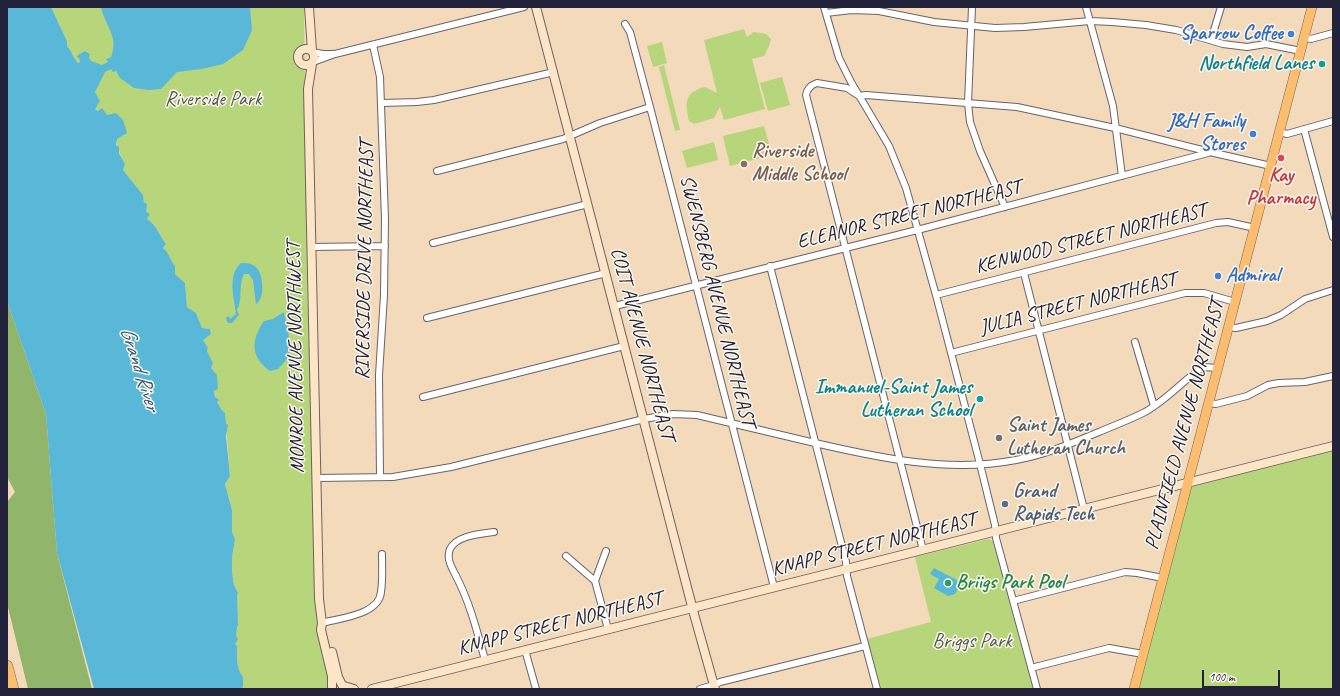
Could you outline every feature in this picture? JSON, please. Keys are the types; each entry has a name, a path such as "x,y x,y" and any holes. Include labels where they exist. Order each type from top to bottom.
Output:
{"highway":[{"path":"7,666 13,689"}],"main road":[{"name":"PLAINFIELD AVENUE NORTHEAST","path":"1134,689 1312,7"}],"street":[{"path":"309,7 309,23 312,52 314,57 312,63"},
{"path":"301,50 306,49 322,54 335,54 524,7"},
{"name":"COIT AVENUE NORTHEAST","path":"536,7 715,687"},
{"path":"972,7 968,103 970,122 980,150 1005,207"},
{"path":"1086,7 1113,106 1122,176"},
{"path":"1211,40 1220,7"},
{"path":"1037,689 996,538 996,532 980,464 936,295 906,188 889,146 845,73 825,10 879,11 934,22 971,26 1024,27 1090,21 1146,25 1176,30 1223,44 1247,46 1266,44 1301,51"},
{"path":"309,23 305,42 297,57 298,62 306,66 335,54"},
{"name":"SWENSBERG AVENUE NORTHEAST","path":"625,24 630,32 650,106 774,587"},
{"path":"1304,37 1311,39 1333,33"},
{"name":"RIVERSIDE DRIVE NORTHEAST","path":"373,45 379,66 382,103 385,246 384,295 379,375 380,476"},
{"name":"MONROE AVENUE NORTHWEST","path":"312,63 308,89 319,599 322,623 321,630 333,667 344,687"},
{"name":"MONROE AVENUE NORTHWEST","path":"301,64 308,89"},
{"path":"382,103 412,103 434,100 554,72"},
{"path":"923,550 806,95 807,90 817,83 847,88 859,96 866,95 1017,107 1115,128 1271,166"},
{"path":"437,171 571,137 600,123 650,106"},
{"path":"1279,132 1287,134 1333,121"},
{"path":"1304,129 1333,237"},
{"name":"ELEANOR STREET NORTHEAST","path":"615,306 845,247 918,230 1210,152"},
{"path":"433,242 588,204"},
{"name":"KENWOOD STREET NORTHEAST","path":"936,295 1216,223 1228,222 1255,228"},
{"path":"311,247 385,246"},
{"path":"770,266 846,562 847,576 877,689"},
{"path":"1024,272 1040,329 1084,509"},
{"path":"428,318 606,274"},
{"path":"1229,326 1236,328 1267,320 1281,315 1305,299 1333,290"},
{"name":"JULIA STREET NORTHEAST","path":"951,353 1185,293 1204,293 1235,302"},
{"path":"1135,342 1154,406"},
{"path":"424,397 624,346"},
{"path":"316,478 393,477 451,467 659,415 689,414 863,454 899,460 932,464 980,464 1014,461 1036,456 1144,413 1171,394 1203,367 1218,368"},
{"path":"1209,403 1216,404 1247,396 1268,385 1305,382 1333,376"},
{"name":"KNAPP STREET NORTHEAST","path":"372,689 1333,446"},
{"path":"485,660 470,608 450,565 449,554 451,548 459,540 494,532"},
{"path":"595,581 606,551"},
{"path":"322,623 361,613 378,602 382,592 382,554"},
{"path":"566,556 595,581 608,629"},
{"path":"1013,602 1125,572 1163,578"},
{"path":"700,689 715,687 720,682 865,646"},
{"path":"1031,668 1108,648 1143,654"},
{"path":"525,650 536,689"},
{"name":"MONROE AVENUE NORTHWEST","path":"331,688 333,667"},
{"path":"331,688 335,684 354,689"}],"green space":[{"name":"Riverside Park","path":"51,7 304,7 307,279 316,600 317,624 330,678 328,689 241,689 243,687 243,677 238,666 237,646 235,644 238,593 234,585 232,572 232,558 235,539 232,532 232,510 225,484 230,476 225,413 217,402 220,400 215,397 211,367 213,363 207,351 208,348 202,340 211,334 210,329 202,328 196,313 187,307 185,283 175,274 175,266 163,248 166,244 156,227 147,219 143,195 123,170 125,164 119,152 115,134 107,115 95,109 95,92 89,58 90,54 85,51 78,55 80,62 78,63 76,61 67,46 67,41"},
{"path":"744,29 747,37 754,32 766,34 771,39 764,56 752,59 765,109 724,120 720,107 714,118 694,124 689,121 687,109 690,95 698,89 705,87 717,93 704,40"},
{"path":"662,42 667,63 653,67 647,46"},
{"path":"664,65 680,130 675,131 659,67"},
{"path":"782,77 790,105 768,111 760,83"},
{"path":"764,126 772,155 730,166 723,136"},
{"path":"714,142 718,160 687,168 682,151"},
{"path":"7,301 46,414 57,553 92,689 28,689 7,603 7,502 15,492 7,477"},
{"path":"1333,449 1333,689 1136,689 1192,484"},
{"name":"Briggs Park","path":"989,539 993,541 1033,689 881,689 867,639 931,622 915,557"}],"water":[{"name":"Grand River","path":"7,7 51,7 67,41 67,46 78,63 80,62 79,58 77,57 78,55 85,51 90,54 89,58 91,61 102,65 108,62 106,59 111,57 113,43 101,7 250,7 252,30 243,50 223,64 202,69 177,72 161,89 149,90 134,88 120,78 116,71 113,72 111,69 105,72 95,92 100,101 95,109 98,111 102,108 107,115 116,113 123,120 127,133 117,139 116,145 119,147 119,153 125,164 123,170 143,195 144,202 147,204 146,212 150,214 147,219 156,227 166,244 163,248 175,266 175,274 185,283 187,307 196,313 202,328 210,329 211,334 203,340 208,348 207,351 213,363 211,368 217,375 218,389 214,391 215,397 220,400 217,402 225,413 226,424 228,425 226,436 230,476 225,484 232,510 232,532 235,539 232,558 232,572 234,585 238,593 238,625 236,636 238,639 235,644 237,646 238,666 243,677 243,687 241,689 94,689 57,553 46,414 7,301"},
{"path":"241,263 250,264 258,269 262,281 262,294 256,305 253,280 249,274 244,274 241,283 240,302 237,310 239,315 232,323 228,323 226,318 229,316 230,319 236,314 232,287 234,274"},
{"path":"284,312 291,347 287,359 278,369 270,371 263,366 256,354 255,341 264,321 273,319"},
{"name":"Briigs Park Pool","path":"934,568 957,580 959,587 955,594 948,596 934,588 939,579 930,574"}],"place":[{"name":"Sparrow Coffee","path":"1291,34"},
{"name":"Northfield Lanes","path":"1322,64"},
{"name":"J&H Family Stores","path":"1253,134"},
{"name":"Kay Pharmacy","path":"1281,158"},
{"name":"Riverside Middle School","path":"744,164"},
{"name":"Admiral","path":"1218,276"},
{"name":"Immanuel-Saint James Lutheran School","path":"980,399"},
{"name":"Saint James Lutheran Church","path":"999,438"},
{"name":"Grand Rapids Tech","path":"1005,504"},
{"name":"Briigs Park Pool","path":"948,583"}]}
